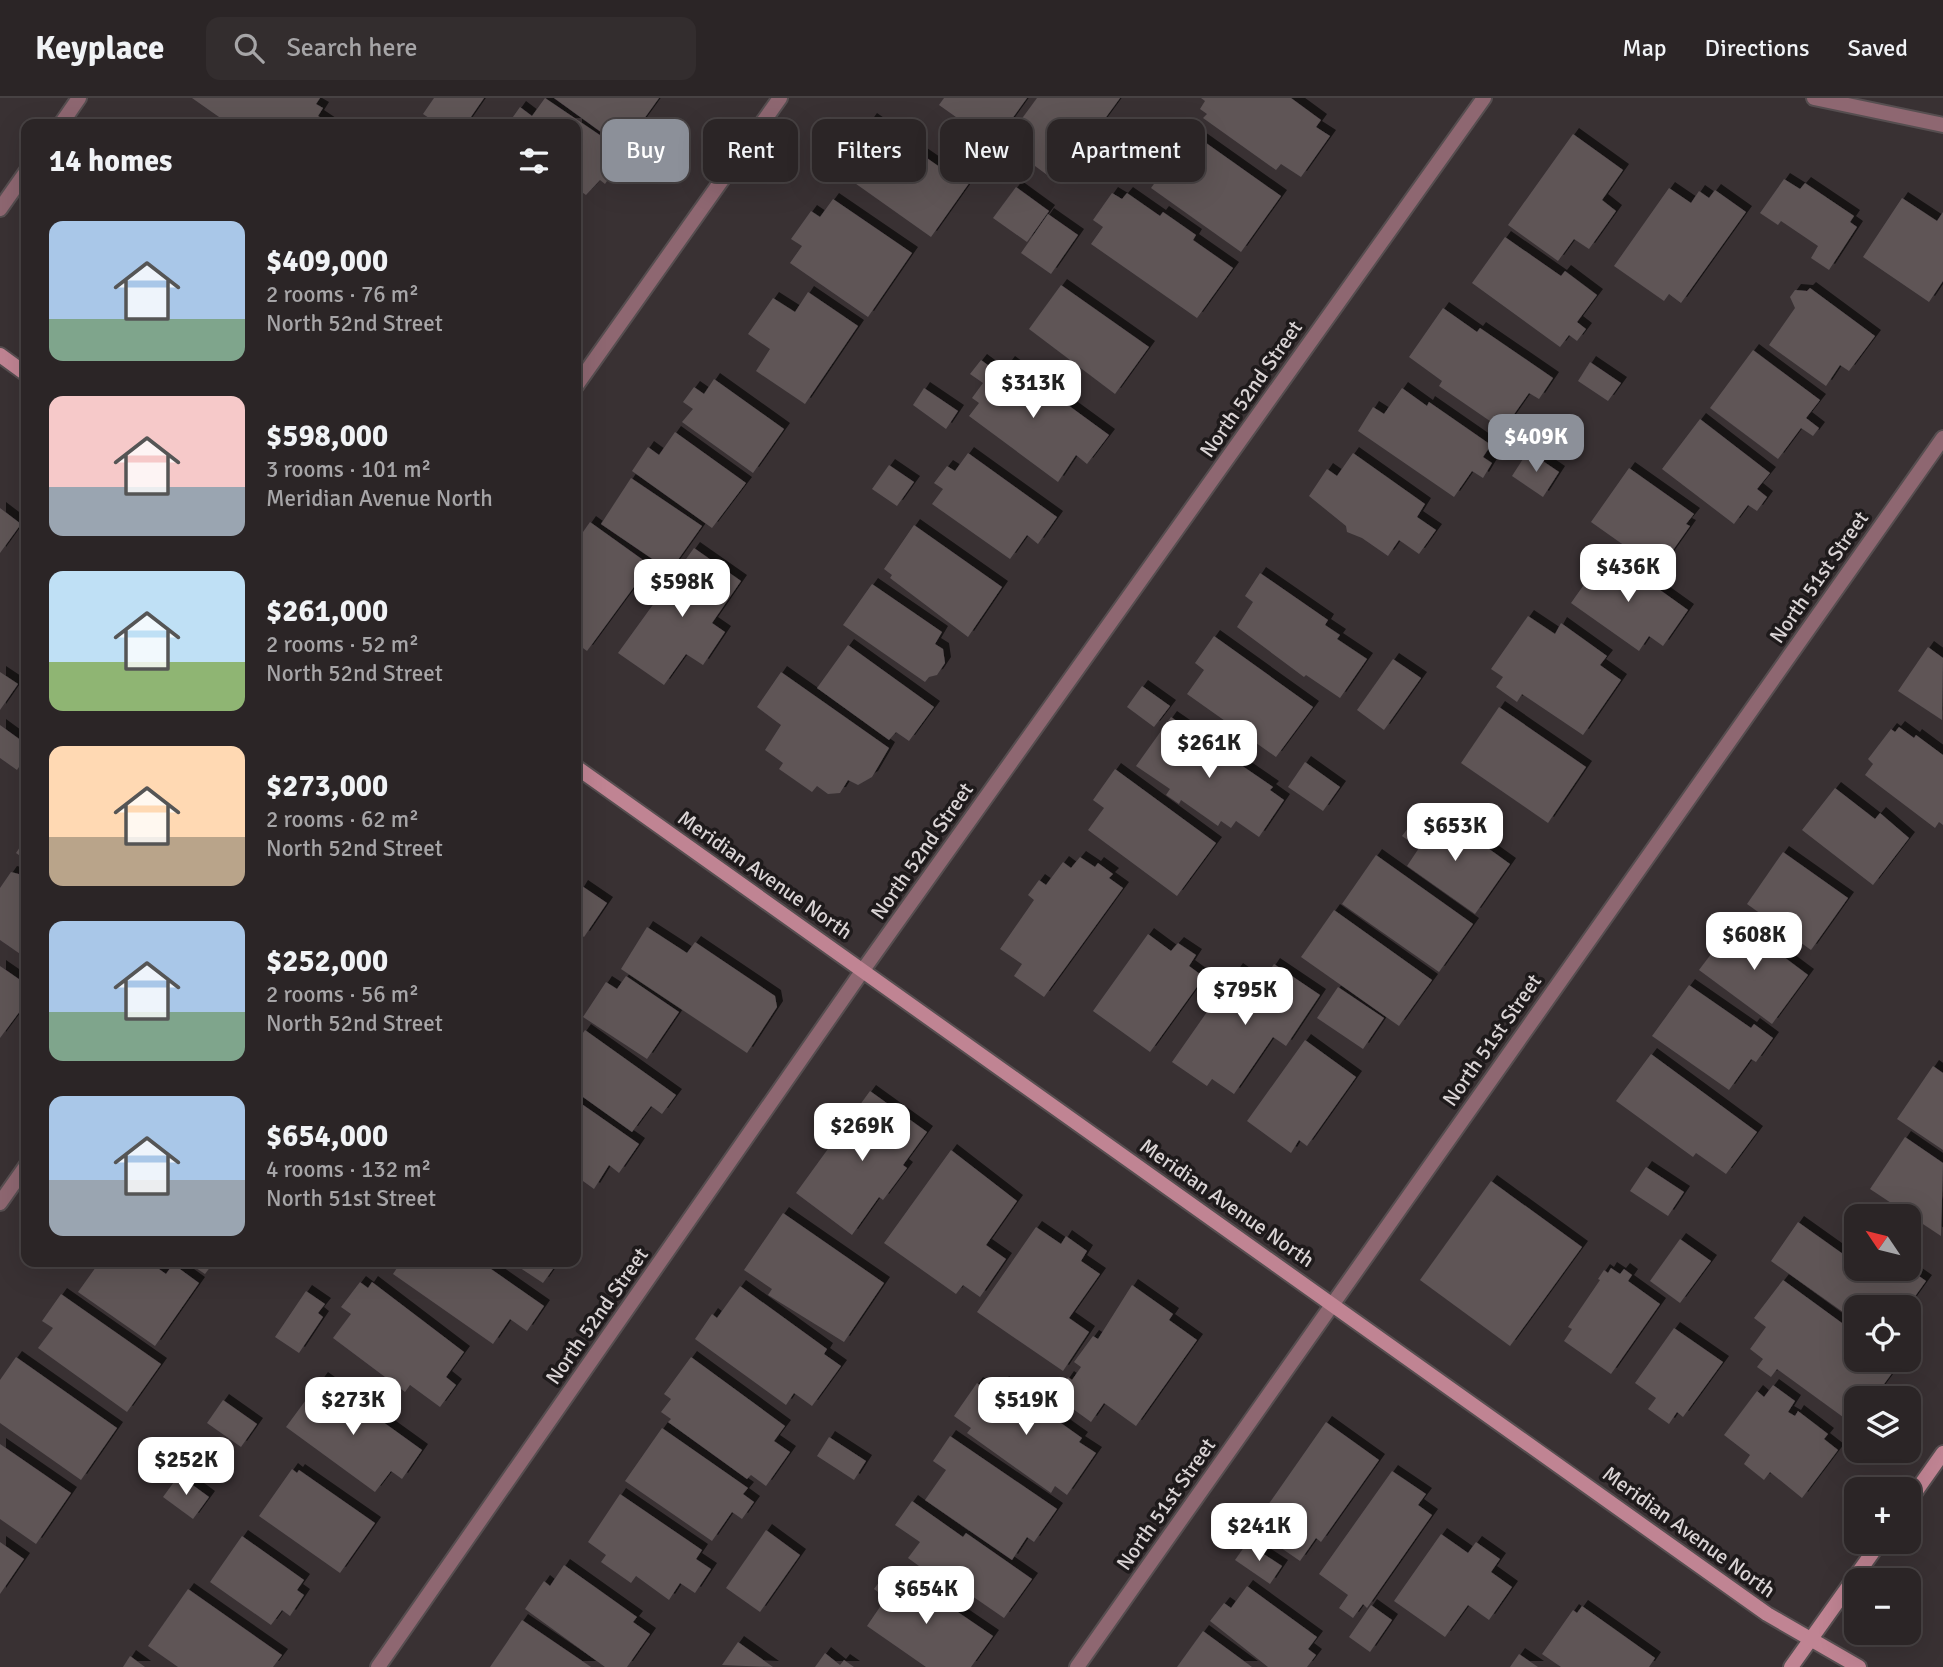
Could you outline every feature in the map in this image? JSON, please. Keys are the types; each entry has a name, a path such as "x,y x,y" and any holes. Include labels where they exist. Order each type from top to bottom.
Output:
{"street":[{"path":"64,119 79,98"},
{"path":"581,379 780,98"},
{"name":"North 52nd Street","path":"378,1667 863,970 1484,98"},
{"path":"1814,98 1943,125"},
{"path":"0,209 21,179"},
{"path":"0,355 21,370"},
{"name":"North 51st Street","path":"1077,1667 1943,438"},
{"name":"Meridian Avenue North","path":"581,771 1767,1614 1859,1667"},
{"path":"0,1203 21,1173"},
{"path":"1921,1484 1943,1453"},
{"path":"1791,1667 1871,1554"}],"building":[{"path":"192,98 320,98 316,104 323,108 318,116 322,119 222,119"},
{"path":"434,98 484,98 469,119 430,119 423,114"},
{"path":"545,98 576,119 512,119 520,107 532,116"},
{"path":"554,98 659,98 644,119 602,119 602,133"},
{"path":"944,98 1027,98 1012,119 959,119 939,105"},
{"path":"1037,98 1120,98 1105,119 1047,119 1047,175 1033,164 1033,119 1022,119"},
{"path":"1201,98 1291,98 1321,120 1316,127 1330,136 1301,177 1281,164 1276,170 1203,118 1207,114 1200,109 1205,101"},
{"path":"581,122 602,137 602,182 600,180 586,195 581,192"},
{"path":"1573,134 1623,170 1602,200 1616,211 1589,249 1574,239 1558,261 1508,225"},
{"path":"1205,142 1281,196 1241,252 1151,188 1155,182 1205,182"},
{"path":"926,157 940,167 940,182 970,182 931,237 853,182 926,182"},
{"path":"1784,179 1800,189 1805,183 1854,216 1850,222 1857,227 1829,270 1811,258 1818,246 1781,221 1778,225 1760,213"},
{"path":"1016,187 1049,211 1027,242 993,218"},
{"path":"1669,188 1691,203 1699,191 1709,198 1715,190 1746,212 1681,303 1669,294 1664,301 1614,266"},
{"path":"1112,193 1122,199 1127,193 1160,216 1163,212 1196,235 1193,240 1233,268 1197,318 1091,244 1103,227 1093,220"},
{"path":"1902,198 1937,221 1943,212 1943,281 1929,302 1863,257"},
{"path":"833,199 912,253 868,317 790,263 802,246 791,239 811,211 820,217"},
{"path":"1048,214 1078,235 1051,274 1021,253"},
{"path":"1505,237 1561,276 1565,271 1597,295 1577,322 1586,329 1577,341 1569,335 1560,347 1472,283"},
{"path":"1061,285 1149,347 1115,394 1029,329"},
{"path":"1810,288 1875,336 1849,371 1840,365 1826,386 1769,345 1795,308 1790,297 1795,290 1807,291"},
{"path":"808,292 858,326 805,404 756,371 770,349 748,334 773,298 795,312"},
{"path":"1443,308 1477,332 1480,328 1553,378 1539,399 1529,393 1503,430 1439,386 1442,381 1409,357"},
{"path":"1753,350 1820,400 1806,418 1819,428 1813,436 1801,428 1778,459 1710,408"},
{"path":"981,360 1000,374 1009,362 1109,435 1087,464 1076,455 1058,482 969,416 979,403 972,398 983,383 970,374"},
{"path":"1590,362 1621,383 1608,401 1578,381"},
{"path":"714,379 784,429 753,473 682,422 693,409 683,402 694,387 704,394"},
{"path":"924,388 958,411 946,429 913,405"},
{"path":"1402,388 1427,406 1429,402 1491,445 1483,457 1492,463 1483,478 1472,471 1454,497 1358,431 1373,407 1384,414"},
{"path":"1700,419 1770,473 1757,489 1767,497 1757,511 1748,505 1734,524 1662,469"},
{"path":"675,432 746,483 712,528 632,471 648,447 659,455"},
{"path":"1528,451 1559,472 1543,497 1512,476"},
{"path":"968,453 1057,517 1038,544 1027,535 1010,559 932,504 943,489 934,483 947,466 955,471"},
{"path":"1353,453 1425,504 1417,517 1436,530 1419,554 1399,540 1388,556 1362,538 1347,532 1346,526 1309,496 1327,469 1337,476"},
{"path":"889,465 914,482 897,506 872,489"},
{"path":"1629,468 1694,514 1686,524 1690,526 1659,570 1591,522"},
{"path":"631,478 702,526 670,571 601,524"},
{"path":"0,508 21,524 0,553"},
{"path":"590,522 650,565 587,651 581,647 581,535"},
{"path":"914,525 1002,587 968,637 890,578 892,575 884,569"},
{"path":"694,548 741,581 712,623 725,632 703,665 686,654 664,685 618,653"},
{"path":"1607,552 1688,610 1663,646 1649,636 1639,651 1571,603"},
{"path":"1260,573 1328,620 1325,625 1340,635 1337,639 1367,659 1340,698 1306,675 1304,677 1237,627 1253,602 1245,596"},
{"path":"872,584 942,632 935,644 943,649 945,663 937,675 929,677 925,682 843,625"},
{"path":"1528,616 1555,634 1561,623 1607,656 1600,665 1621,680 1583,735 1522,694 1517,702 1496,687 1503,677 1491,669"},
{"path":"1214,636 1313,707 1276,757 1187,694 1204,670 1195,663"},
{"path":"848,645 934,707 909,741 896,732 889,740 817,688"},
{"path":"1928,647 1943,658 1942,720 1898,691"},
{"path":"1393,659 1421,678 1384,730 1357,710"},
{"path":"0,672 18,684 0,710"},
{"path":"781,672 889,748 872,777 858,785 848,780 840,793 828,794 817,786 812,792 779,769 783,763 765,750 781,725 757,707"},
{"path":"1142,686 1170,706 1154,727 1127,707"},
{"path":"1499,707 1586,767 1548,823 1461,763"},
{"path":"1171,717 1273,787 1270,790 1284,800 1259,837 1236,821 1231,828 1221,821 1218,826 1181,800 1179,804 1166,795 1170,789 1136,766"},
{"path":"0,725 21,740 21,764 17,770 0,758"},
{"path":"1899,727 1914,738 1916,735 1943,755 1943,825 1939,822 1935,828 1865,775 1873,764 1868,759 1891,729 1895,732"},
{"path":"1305,762 1340,787 1323,811 1288,787"},
{"path":"1115,769 1216,843 1177,896 1088,830 1104,808 1093,800"},
{"path":"1835,788 1875,819 1880,813 1909,838 1873,885 1802,830"},
{"path":"1446,818 1510,864 1475,914 1407,866 1419,848 1402,836 1415,819 1435,833"},
{"path":"1783,852 1848,898 1811,950 1747,904"},
{"path":"1376,855 1473,924 1439,972 1342,904"},
{"path":"1080,857 1095,867 1098,863 1113,874 1109,878 1123,888 1044,997 1014,976 1022,964 1000,949 1034,900 1028,895 1039,880 1046,885 1063,862 1071,868"},
{"path":"11,872 21,875 21,955 0,940 0,888"},
{"path":"581,888 607,903 584,937 581,935"},
{"path":"1334,910 1432,980 1399,1026 1301,957"},
{"path":"1736,921 1808,975 1772,1024 1699,970"},
{"path":"647,927 687,953 695,942 775,996 777,1007 747,1053 621,969"},
{"path":"1148,934 1171,951 1178,943 1196,955 1189,966 1204,977 1150,1052 1093,1011"},
{"path":"1274,964 1320,995 1286,1046 1273,1037 1234,1094 1212,1079 1207,1086 1172,1062 1237,969 1260,985"},
{"path":"0,966 21,981 21,1010 0,1038"},
{"path":"626,976 679,1012 647,1059 583,1017 606,982 617,989"},
{"path":"1689,985 1751,1028 1754,1024 1773,1038 1756,1062 1751,1059 1729,1090 1652,1036"},
{"path":"1338,987 1384,1018 1363,1049 1317,1018"},
{"path":"585,1030 676,1095 662,1114 651,1106 632,1132 581,1096 581,1036"},
{"path":"1305,1040 1356,1077 1307,1146 1299,1140 1291,1153 1247,1121"},
{"path":"1651,1054 1757,1132 1726,1174 1696,1153 1693,1157 1616,1101"},
{"path":"1933,1066 1943,1073 1943,1150 1897,1119"},
{"path":"870,1091 927,1132 903,1165 907,1168 883,1200 879,1197 852,1235 796,1193"},
{"path":"581,1103 639,1144 619,1173 609,1165 594,1189 581,1180"},
{"path":"1905,1137 1943,1163 1941,1236 1922,1223 1922,1204 1893,1204 1870,1189"},
{"path":"951,1150 1017,1201 986,1245 1006,1259 980,1297 963,1285 956,1294 884,1243"},
{"path":"1646,1167 1684,1192 1668,1216 1630,1191"},
{"path":"1491,1181 1582,1247 1510,1346 1420,1280"},
{"path":"783,1213 884,1283 844,1342 768,1295 772,1289 744,1270"},
{"path":"1798,1222 1844,1255 1844,1281 1922,1281 1922,1278 1926,1281 1916,1295 1844,1295 1844,1313 1771,1261"},
{"path":"1036,1227 1061,1244 1066,1236 1087,1251 1081,1261 1100,1274 1069,1318 1089,1332 1063,1371 977,1312"},
{"path":"1680,1239 1711,1261 1680,1303 1650,1281"},
{"path":"96,1267 156,1267 166,1274 171,1267 177,1267 199,1283 155,1346 78,1292"},
{"path":"194,1267 210,1267 205,1274"},
{"path":"398,1267 488,1267 544,1306 527,1331 510,1319 493,1344 393,1274"},
{"path":"519,1267 554,1267 543,1283"},
{"path":"1611,1268 1620,1274 1624,1269 1632,1275 1628,1281 1660,1304 1611,1374 1564,1341 1572,1329 1568,1327 1600,1280 1598,1279 1604,1270 1608,1273"},
{"path":"1783,1280 1844,1325 1844,1372 1893,1372 1883,1386 1844,1386 1843,1417 1777,1369 1771,1377 1757,1367 1763,1359 1750,1349 1766,1327 1754,1318"},
{"path":"360,1282 368,1288 372,1282 464,1352 446,1377 456,1385 440,1407 410,1385 405,1392 333,1338 351,1314 341,1307"},
{"path":"1132,1285 1173,1314 1169,1320 1197,1340 1136,1426 1104,1403 1091,1422 1055,1396 1068,1377 1072,1380 1081,1367 1074,1362 1093,1336 1098,1339"},
{"path":"740,1286 827,1349 824,1354 841,1366 812,1406 794,1393 786,1405 695,1339 712,1314 717,1318"},
{"path":"306,1291 325,1304 318,1313 323,1317 299,1353 275,1337"},
{"path":"61,1294 161,1364 127,1412 38,1348 53,1328 42,1321"},
{"path":"1674,1328 1723,1362 1683,1417 1677,1412 1669,1424 1648,1409 1656,1398 1635,1383"},
{"path":"16,1357 117,1428 81,1480 0,1423 0,1380"},
{"path":"691,1357 785,1426 774,1441 790,1452 766,1486 751,1475 747,1479 668,1422 671,1419 661,1412 671,1399 664,1394"},
{"path":"322,1378 422,1450 402,1479 391,1471 375,1492 286,1427"},
{"path":"1003,1382 1082,1438 1079,1442 1096,1453 1067,1495 1055,1486 1051,1493 967,1433 971,1428 954,1416 977,1383 994,1395"},
{"path":"1773,1385 1795,1401 1788,1412 1795,1416 1798,1411 1828,1434 1824,1439 1838,1450 1802,1498 1770,1472 1764,1480 1744,1464 1750,1455 1724,1435 1757,1391 1764,1397"},
{"path":"223,1400 257,1424 241,1447 207,1423"},
{"path":"1326,1422 1379,1460 1321,1542 1316,1538 1300,1561 1252,1528"},
{"path":"662,1428 748,1488 743,1494 754,1502 742,1519 732,1512 712,1541 625,1481"},
{"path":"950,1436 1057,1509 1034,1542 1027,1537 1012,1560 925,1500 946,1470 933,1461"},
{"path":"829,1437 866,1461 854,1480 817,1456"},
{"path":"0,1444 71,1493 36,1544 0,1519"},
{"path":"292,1469 297,1473 299,1470 375,1523 340,1573 259,1516"},
{"path":"1392,1471 1426,1494 1418,1505 1432,1515 1367,1608 1363,1604 1353,1618 1339,1608 1348,1595 1319,1574"},
{"path":"179,1475 209,1497 193,1519 163,1497"},
{"path":"620,1494 702,1550 696,1559 711,1569 695,1593 680,1583 669,1600 636,1576 631,1583 601,1562 606,1555 588,1542"},
{"path":"912,1501 963,1537 966,1533 1032,1579 1004,1618 933,1569 930,1574 908,1558 920,1542 895,1525"},
{"path":"766,1530 800,1555 760,1612 726,1588"},
{"path":"1441,1534 1468,1553 1476,1542 1500,1559 1491,1572 1512,1587 1489,1620 1468,1605 1445,1637 1394,1601"},
{"path":"242,1536 304,1580 297,1590 304,1595 290,1616 282,1610 271,1625 210,1582"},
{"path":"0,1542 24,1559 0,1594"},
{"path":"1247,1543 1282,1566 1270,1584 1235,1560"},
{"path":"564,1565 637,1617 633,1622 650,1634 627,1667 605,1667 525,1609 544,1581 550,1586"},
{"path":"885,1574 897,1582 902,1574 993,1636 971,1667 926,1667 867,1626 886,1598 874,1589"},
{"path":"1247,1586 1317,1637 1308,1649 1316,1655 1307,1667 1268,1667 1210,1621 1224,1603 1231,1608"},
{"path":"188,1589 282,1655 273,1667 178,1667 148,1646"},
{"path":"1371,1605 1392,1620 1370,1652 1349,1637"},
{"path":"1582,1606 1655,1658 1649,1667 1561,1667 1542,1654 1573,1610 1577,1613"},
{"path":"522,1620 591,1667 490,1667"},
{"path":"1203,1631 1252,1667 1177,1667"},
{"path":"738,1642 773,1667 722,1665"},
{"path":"825,1653 840,1665 844,1660 854,1667 815,1667"},
{"path":"1519,1654 1538,1667 1510,1667"},
{"path":"130,1656 145,1667 123,1667"}]}
